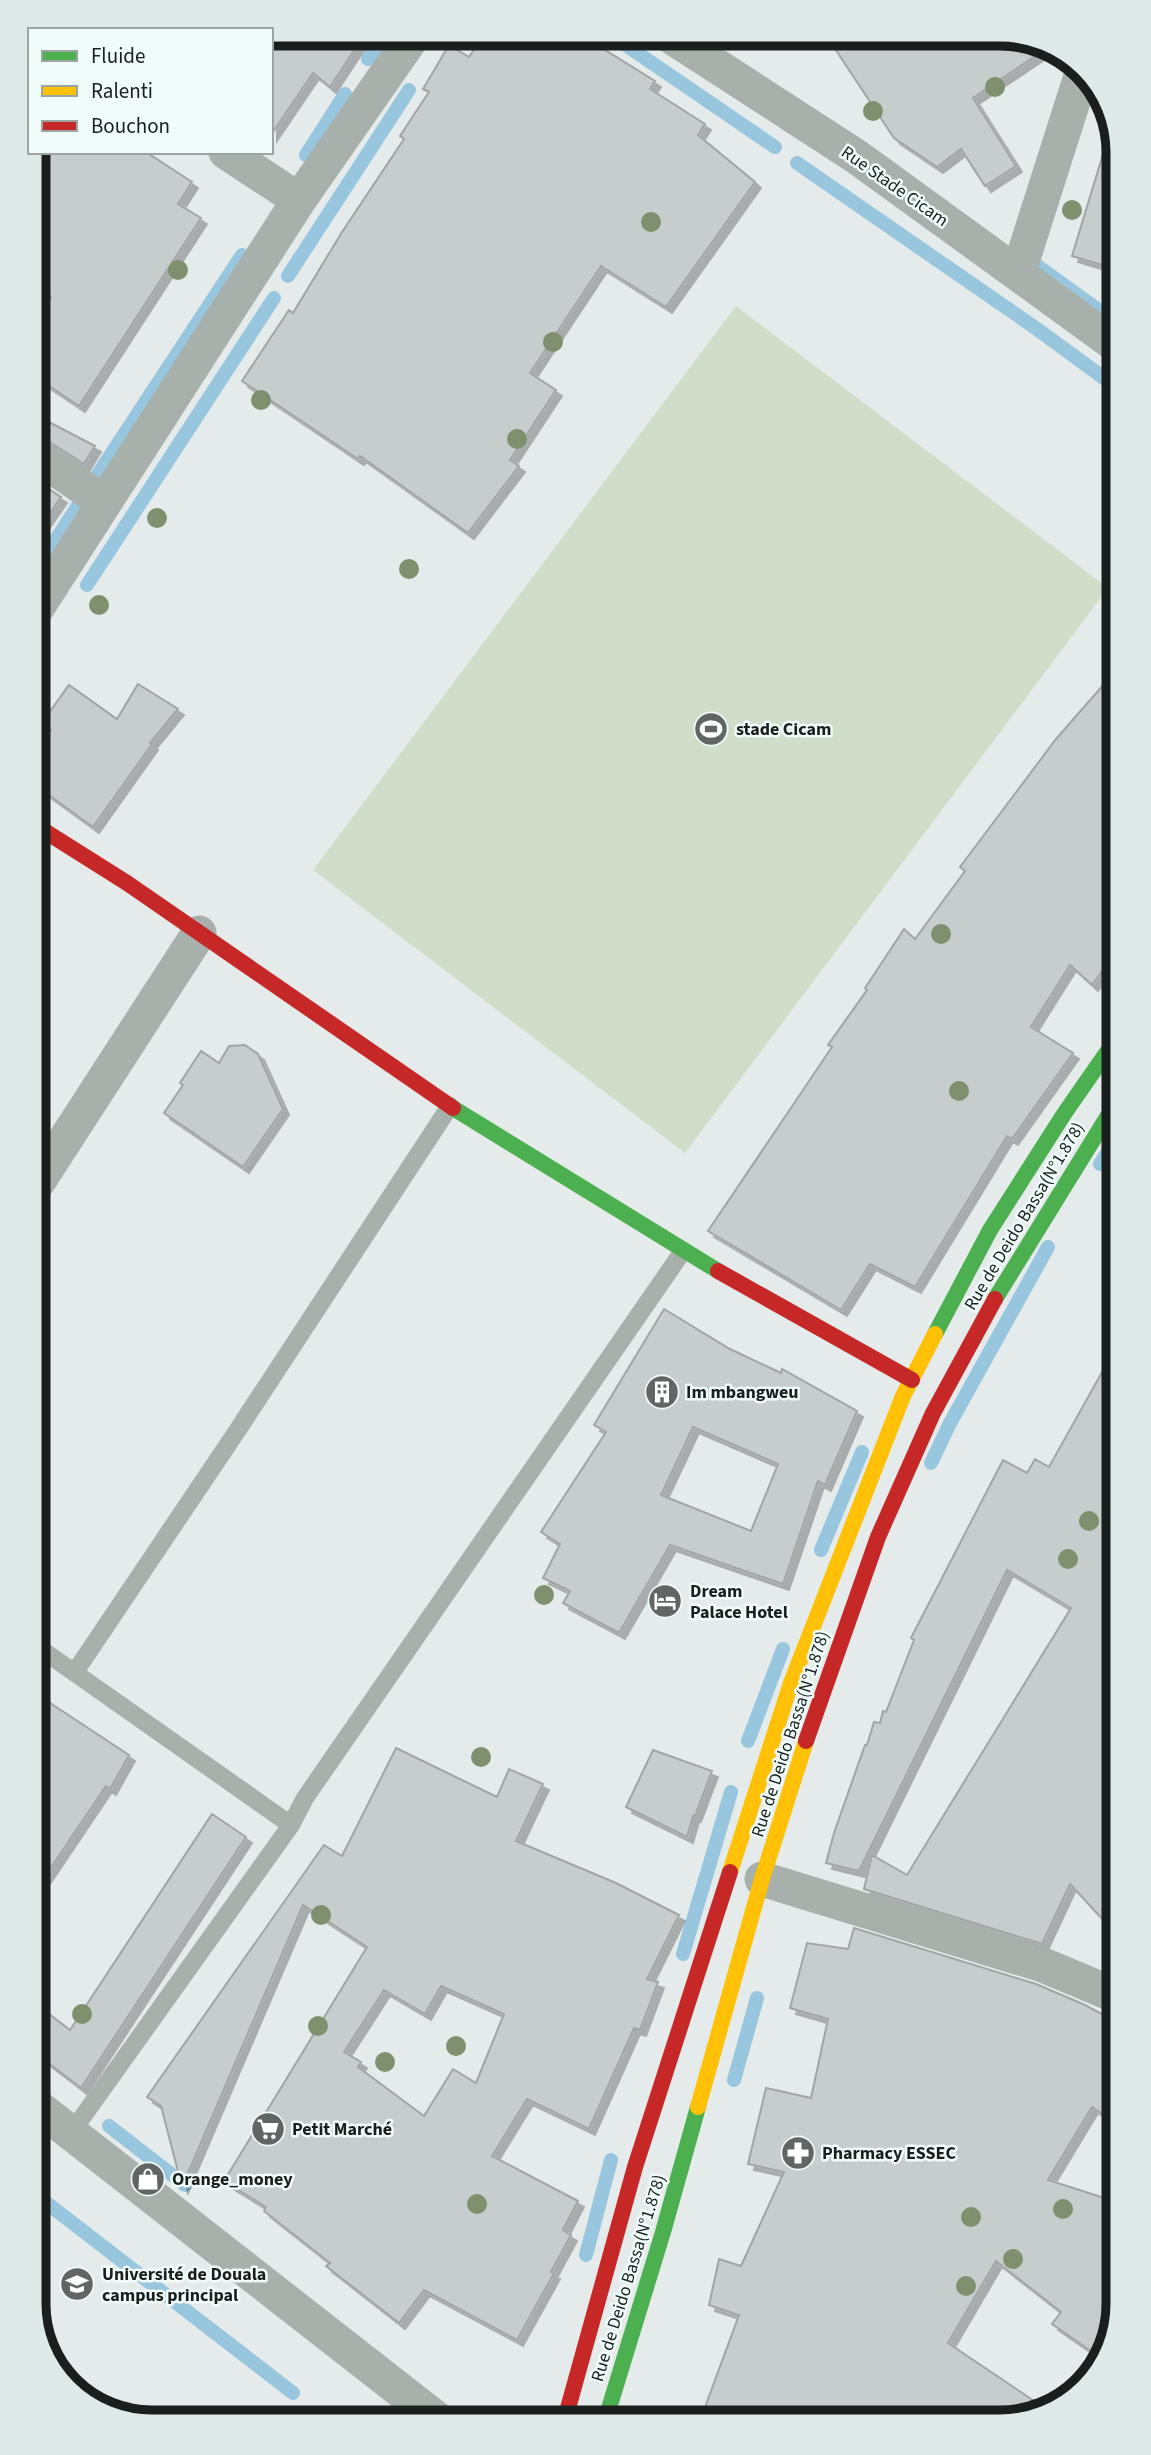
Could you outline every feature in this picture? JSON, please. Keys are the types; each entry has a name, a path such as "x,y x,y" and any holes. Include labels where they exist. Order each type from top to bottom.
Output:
{"main road":[{"path":"46,832 127,884 450,1106 682,1251 912,1380"},
{"path":"567,2409 635,2167 791,1683 893,1421 990,1230 1106,1054"},
{"name":"Rue de Deido Bassa(N°1.878)","path":"609,2410 663,2232 762,1879 806,1742 878,1537 933,1413 1011,1270 1106,1119"}],"street":[{"path":"46,594 299,200 406,46"},
{"name":"Rue Stade Cicam","path":"686,46 856,157 1106,338"},
{"path":"1018,274 1079,83"},
{"path":"229,154 299,200"},
{"path":"46,462 104,502"},
{"path":"46,1170 199,933"},
{"path":"762,1879 1043,1965 1106,1991"},
{"path":"46,2113 425,2409"}],"lane":[{"path":"75,1672 245,1420 450,1106"},
{"path":"71,2133 291,1825 305,1798 682,1251"},
{"path":"46,1652 291,1825"}],"green space":[{"name":"stade Cicam","path":"736,306 1106,586 1106,591 685,1153 313,870"}],"building":[{"path":"273,46 357,46 330,87 313,73 273,132"},
{"path":"448,46 469,57 476,46 599,46 655,81 650,89 705,124 698,135 755,182 666,307 601,266 530,373 556,390 510,460 519,466 468,533 360,456 358,459 242,381 289,310 293,313 342,232 404,139 400,136 429,92 423,89"},
{"path":"833,46 1006,46 1039,54 973,98 1016,166 985,186 961,149 937,167 894,138"},
{"path":"46,154 149,154 192,182 178,204 201,218 79,406 46,384 46,305 51,297 46,293"},
{"path":"1103,154 1106,154 1106,266 1072,256"},
{"path":"47,421 95,446 84,464 46,440"},
{"path":"46,487 61,497 46,519"},
{"path":"1106,682 1106,966 1092,985 1070,965 1031,1027 1073,1053 1012,1139 1007,1136 915,1287 870,1264 841,1310 708,1231 832,1047 828,1045 867,990 865,988 904,929 915,939 965,871 960,867 1056,739"},
{"path":"138,684 178,709 150,743 152,744 93,827 46,793 46,737 51,730 46,727 46,717 69,685 117,719"},
{"path":"245,1045 258,1054 283,1109 243,1167 164,1113 201,1051 219,1063 229,1046"},
{"path":"664,1309 730,1349 781,1373 782,1369 857,1411 825,1485 818,1481 783,1584 670,1545 619,1633 563,1603 570,1591 543,1578 560,1544 541,1532 606,1432 594,1425","holes":["693,1427 778,1464 751,1531 661,1495"]},
{"path":"1106,1365 1106,1923 1070,1884 1042,1944 864,1889 872,1855 907,1875 1071,1608 1007,1570 859,1871 826,1863 874,1722 880,1723 883,1711 886,1712 914,1640 911,1638 1003,1460 1027,1473 1035,1459 1049,1467"},
{"path":"46,1700 129,1755 110,1789 106,1786 46,1875"},
{"path":"396,1748 497,1797 509,1769 543,1784 516,1841 616,1883 679,1915 647,1979 658,1982 640,2030 634,2028 589,2129 527,2099 492,2156 578,2201 563,2230 571,2235 551,2272 554,2273 517,2340 424,2290 399,2323 326,2266 330,2263 264,2211 266,2207 224,2181 367,1947 303,1905 182,2187 161,2106 147,2097 324,1845 342,1856","holes":["441,1986 504,2014 476,2083 453,2069 424,2116 358,2067 361,2062 344,2052 384,1990 425,2014"]},
{"path":"653,1750 712,1771 687,1837 626,1807"},
{"path":"212,1814 246,1837 81,2088 46,2061 46,2011 70,2030"},
{"path":"854,1928 1036,1984 1106,2016 1106,2117 1092,2107 1048,2180 1106,2198 1106,2304 1102,2331 1095,2350 1093,2353 1052,2324 1061,2312 996,2261 948,2343 1037,2403 1034,2404 1000,2410 704,2410 739,2315 709,2305 719,2259 741,2266 784,2172 748,2164 766,2088 811,2098 828,2019 790,2008 807,1943 848,1949"}],"waterway":[{"path":"368,59 376,46"},
{"path":"627,46 775,147"},
{"path":"288,276 409,90"},
{"path":"306,155 345,94"},
{"path":"797,163 1106,380"},
{"path":"96,477 242,255"},
{"path":"1032,262 1106,316"},
{"path":"87,585 274,298"},
{"path":"46,555 79,504"},
{"path":"1100,1164 1106,1155"},
{"path":"931,1463 949,1425 1048,1247"},
{"path":"821,1550 862,1452"},
{"path":"748,1741 783,1649"},
{"path":"683,1954 731,1792"},
{"path":"734,2080 757,1998"},
{"path":"109,2126 185,2185"},
{"path":"586,2255 611,2160"},
{"path":"46,2202 293,2393"}],"traffic: fast":[{"path":"935,1334 990,1230 1106,1054"},
{"path":"453,1108 718,1271"},
{"path":"995,1299 1106,1119"},
{"path":"609,2410 698,2107"}],"traffic: slow":[{"path":"730,1872 791,1683 903,1396 935,1334"},
{"path":"698,2107 762,1879 806,1741"}],"traffic: jam":[{"path":"46,832 127,883 453,1108"},
{"path":"718,1271 912,1380"},
{"path":"806,1741 878,1537 933,1413 995,1299"},
{"path":"568,2409 635,2167 730,1872"}],"place":[{"name":"stade Cicam","path":"711,729"},
{"name":"Im mbangweu","path":"662,1392"},
{"name":"Dream Palace Hotel","path":"665,1601"},
{"name":"Petit Marché","path":"268,2129"},
{"name":"Pharmacy ESSEC","path":"798,2153"},
{"name":"Orange_money","path":"148,2179"},
{"name":"Université de Douala campus principal","path":"77,2284"}]}
